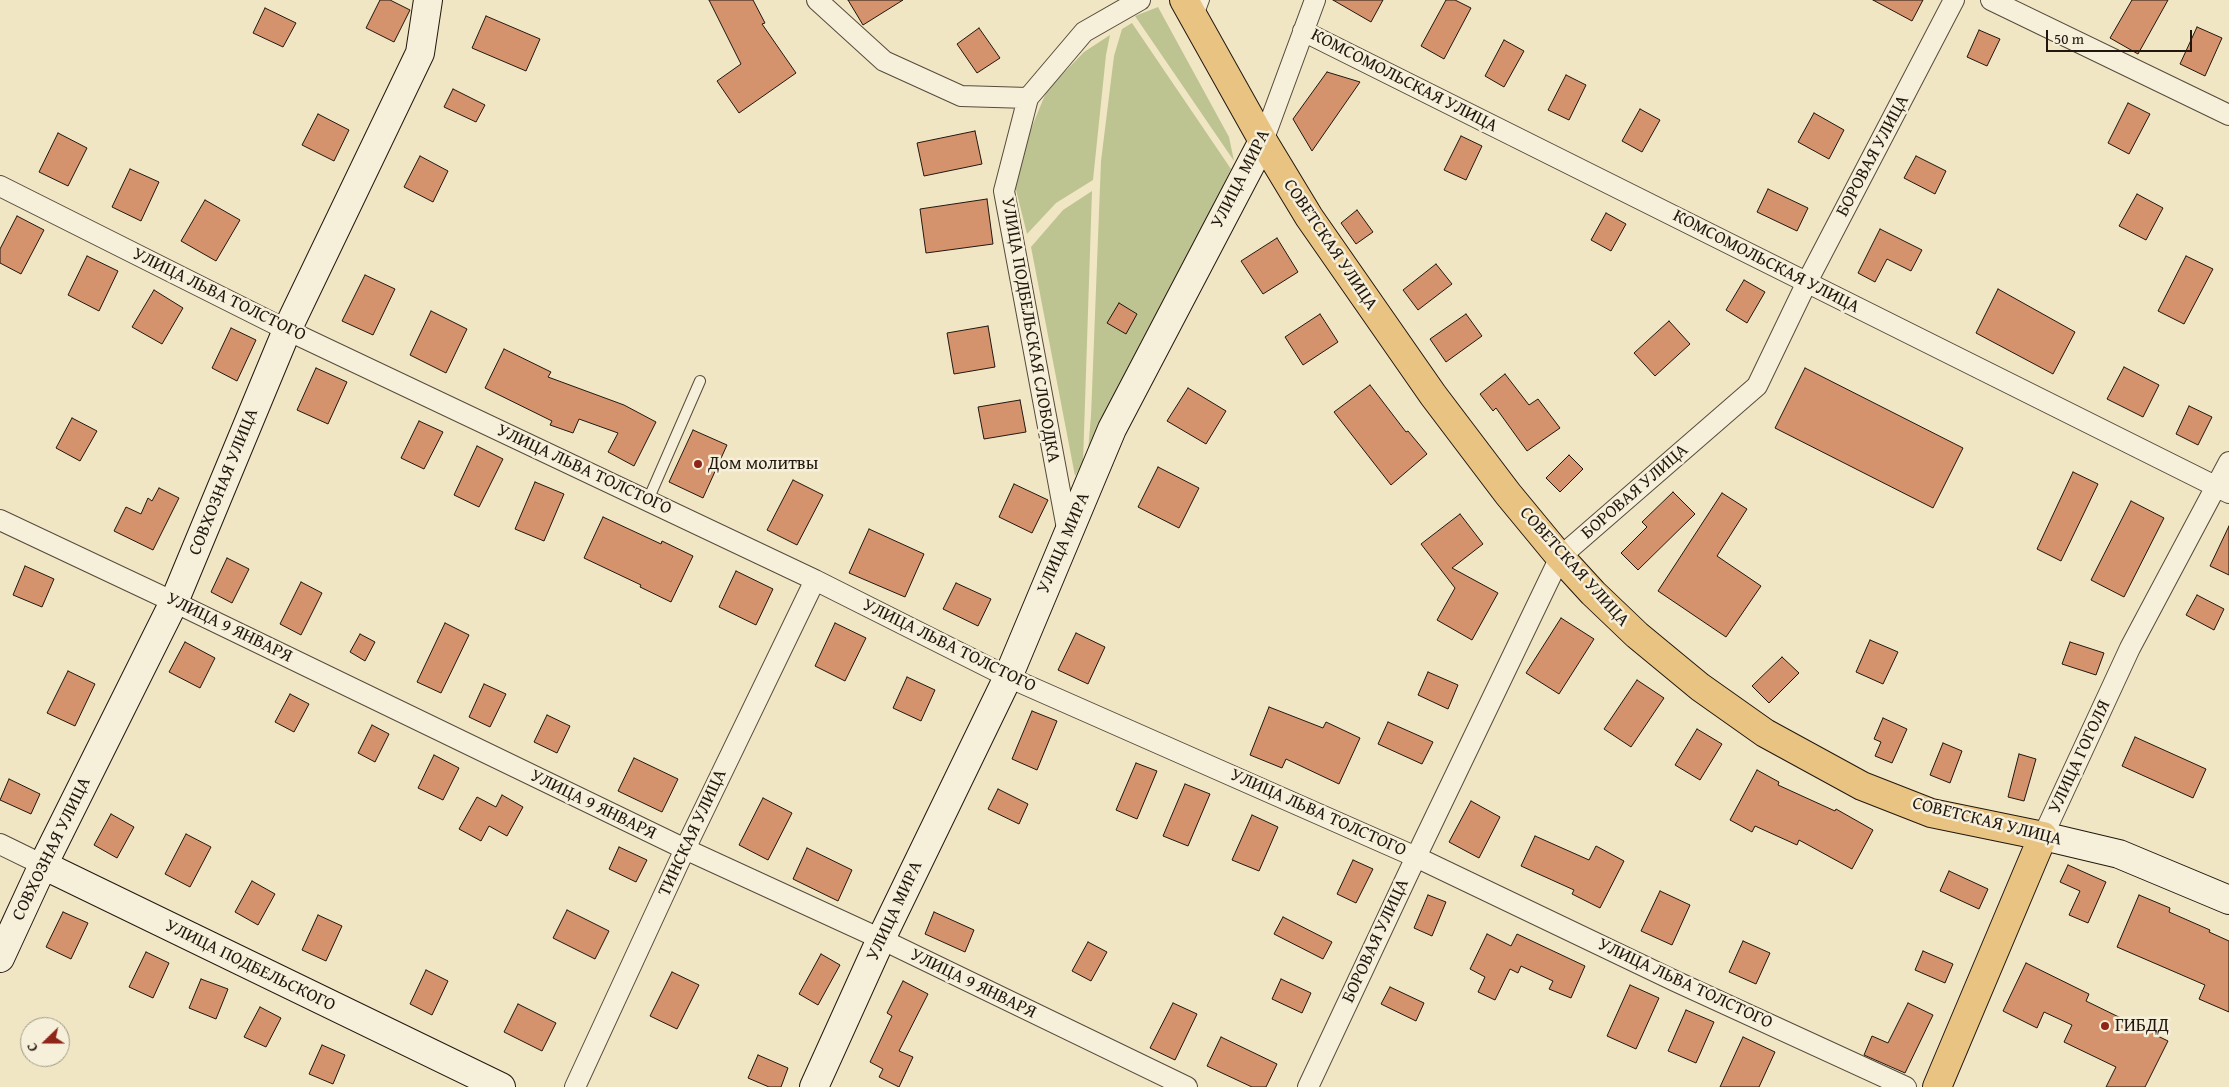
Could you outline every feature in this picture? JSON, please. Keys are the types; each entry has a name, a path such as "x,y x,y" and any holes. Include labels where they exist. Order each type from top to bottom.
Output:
{"main road":[{"name":"СОВХОЗНАЯ УЛИЦА","path":"0,958 43,865 174,602 287,330 420,53 428,0"},
{"name":"СОВЕТСКАЯ УЛИЦА","path":"1195,7 1263,141 1309,217 1433,395 1508,494 1560,557 1636,635 1700,687 1765,732 1862,786 1931,813 2119,854 2229,900"},
{"name":"УЛИЦА МИРА","path":"814,1087 881,939 1008,677 1112,429 1263,141"},
{"name":"УЛИЦА ГОГОЛЯ","path":"1937,1087 2015,907 2043,836"},
{"name":"УЛИЦА ПОДБЕЛЬСКОГО","path":"43,865 501,1087"}],"street":[{"path":"817,0 884,61 961,96 1028,98 1084,32 1140,0"},
{"name":"УЛИЦА МИРА","path":"1263,141 1316,0"},
{"name":"БОРОВАЯ УЛИЦА","path":"1308,1087 1416,856 1560,557 1757,386 1806,282 1954,0"},
{"path":"1991,0 2229,115"},
{"name":"КОМСОМОЛЬСКАЯ УЛИЦА","path":"1303,31 2223,490"},
{"name":"УЛИЦА ПОДБЕЛЬСКАЯ СЛОБОДКА","path":"1028,98 1004,191 1068,534"},
{"name":"УЛИЦА ЛЬВА ТОЛСТОГО","path":"0,186 287,330 815,580 1008,677 1416,856 1675,981 1906,1087"},
{"name":"УЛИЦА ГОГОЛЯ","path":"2043,836 2130,648 2223,490 2229,462"},
{"name":"УЛИЦА 9 ЯНВАРЯ","path":"0,520 685,849 881,939 1187,1087"},
{"name":"ТИНСКАЯ УЛИЦА","path":"575,1087 685,849 815,580"},
{"name":"УЛИЦА ПОДБЕЛЬСКОГО","path":"0,844 43,865"}],"lane":[{"path":"648,500 700,381"}],"green space":[{"path":"1158,7 1229,137 1234,161 1135,16"},
{"path":"1132,23 1231,169 1087,462 1091,416 1101,161 1114,56 1122,29"},
{"path":"1110,35 1106,55 1093,180 1056,203 1027,234 1015,186 1026,141 1047,90 1084,52"},
{"path":"1092,191 1083,463 1075,476 1031,247 1063,210"}],"building":[{"path":"380,0 390,0 410,10 394,42 366,28"},
{"path":"709,0 753,0 765,23 762,24 796,73 739,113 717,81 741,64"},
{"path":"848,0 903,0 863,25"},
{"path":"1333,0 1383,0 1371,22"},
{"path":"1446,0 1455,0 1471,8 1444,59 1421,46"},
{"path":"1873,0 1923,0 1912,21"},
{"path":"2132,0 2168,0 2138,54 2110,38"},
{"path":"265,8 296,23 283,47 253,33"},
{"path":"486,16 540,39 526,71 472,48"},
{"path":"2197,27 2222,38 2205,76 2180,64"},
{"path":"979,28 1000,58 977,73 957,44"},
{"path":"1979,30 2000,39 1987,66 1967,57"},
{"path":"1504,40 1524,51 1504,87 1485,76"},
{"path":"1327,72 1360,82 1312,151 1293,119"},
{"path":"1566,75 1586,85 1569,120 1548,110"},
{"path":"453,89 485,105 476,122 444,107"},
{"path":"2128,103 2150,114 2129,154 2108,143"},
{"path":"1640,109 1660,120 1642,152 1622,141"},
{"path":"1814,113 1844,130 1829,159 1798,142"},
{"path":"318,114 349,130 334,161 302,145"},
{"path":"975,131 982,164 924,176 917,143"},
{"path":"58,133 87,148 68,186 39,172"},
{"path":"1461,136 1482,146 1466,180 1444,170"},
{"path":"420,156 448,171 433,202 404,187"},
{"path":"1916,156 1946,171 1935,194 1904,178"},
{"path":"130,169 159,182 141,221 112,207"},
{"path":"1768,189 1808,208 1797,231 1757,212"},
{"path":"2137,194 2163,208 2146,240 2119,226"},
{"path":"987,199 993,244 926,253 920,209"},
{"path":"205,200 240,220 216,261 181,241"},
{"path":"1357,210 1373,232 1356,244 1341,223"},
{"path":"1606,213 1626,224 1611,251 1591,240"},
{"path":"17,216 44,230 21,274 0,263 0,249"},
{"path":"1880,229 1922,250 1911,271 1887,259 1875,282 1858,273"},
{"path":"1277,238 1298,272 1263,294 1241,261"},
{"path":"87,256 118,271 99,311 68,295"},
{"path":"2186,256 2213,269 2184,324 2158,311"},
{"path":"1436,264 1452,284 1418,310 1403,290"},
{"path":"365,275 395,289 373,335 342,321"},
{"path":"1744,280 1765,292 1747,323 1726,310"},
{"path":"1998,289 2075,332 2053,374 1976,333"},
{"path":"154,290 183,308 162,344 132,327"},
{"path":"1119,303 1137,314 1126,334 1107,323"},
{"path":"431,311 467,329 446,373 410,355"},
{"path":"1320,314 1338,342 1303,365 1285,337"},
{"path":"1466,314 1482,336 1446,362 1430,339"},
{"path":"1669,321 1690,344 1655,376 1634,353"},
{"path":"988,326 995,367 954,374 947,333"},
{"path":"231,328 256,340 237,381 212,368"},
{"path":"504,349 551,372 548,377 624,405 656,422 634,466 608,452 618,433 579,419 573,433 550,425 552,421 485,388"},
{"path":"2124,367 2159,385 2143,417 2107,399"},
{"path":"316,368 347,382 328,424 297,410"},
{"path":"1805,368 1963,448 1933,508 1775,428"},
{"path":"1505,374 1529,405 1538,399 1560,428 1527,451 1496,408 1493,411 1480,394"},
{"path":"1370,385 1406,432 1408,431 1427,454 1391,485 1334,412"},
{"path":"1188,388 1226,411 1206,444 1167,421"},
{"path":"1020,400 1026,432 984,439 978,407"},
{"path":"2189,406 2212,417 2198,445 2176,434"},
{"path":"72,418 97,431 80,461 56,448"},
{"path":"419,421 443,432 424,469 401,458"},
{"name":"Дом молитвы","path":"693,430 727,445 703,498 669,482"},
{"path":"477,446 503,459 479,507 454,495"},
{"path":"1569,455 1583,469 1560,492 1546,478"},
{"path":"1158,467 1199,488 1179,528 1138,507"},
{"path":"2073,472 2098,484 2061,561 2037,549"},
{"path":"793,480 823,495 797,545 767,530"},
{"path":"535,482 564,494 544,541 515,529"},
{"path":"1014,484 1048,500 1032,533 999,517"},
{"path":"159,488 179,498 153,550 114,531 126,507 141,514 148,498 152,501"},
{"path":"1673,492 1695,514 1638,570 1621,553 1647,527 1642,522"},
{"path":"1722,493 1747,509 1717,556 1761,586 1726,637 1658,591"},
{"path":"2131,501 2164,518 2124,597 2091,580"},
{"path":"1460,514 1483,544 1452,568 1498,593 1472,640 1437,620 1455,588 1421,544"},
{"path":"603,517 661,544 662,541 693,556 671,602 640,587 641,585 584,558"},
{"path":"2229,526 2229,575 2210,566"},
{"path":"869,529 924,554 905,597 849,573"},
{"path":"227,558 249,569 232,603 211,592"},
{"path":"25,566 54,579 42,607 13,595"},
{"path":"736,571 773,589 756,625 719,607"},
{"path":"301,582 322,593 301,635 280,624"},
{"path":"956,583 991,599 978,626 943,609"},
{"path":"2197,595 2224,609 2214,630 2186,615"},
{"path":"1561,618 1594,639 1559,694 1526,673"},
{"path":"445,623 469,635 441,693 417,682"},
{"path":"835,623 866,638 845,681 815,666"},
{"path":"1076,633 1105,647 1088,684 1058,670"},
{"path":"360,634 375,642 365,661 350,652"},
{"path":"1870,640 1898,652 1883,684 1856,672"},
{"path":"185,642 215,658 200,688 169,672"},
{"path":"2070,642 2104,653 2096,675 2062,664"},
{"path":"1782,657 1799,673 1769,703 1752,686"},
{"path":"68,671 95,684 75,726 47,713"},
{"path":"1428,672 1458,685 1448,709 1418,695"},
{"path":"907,677 935,690 921,721 893,708"},
{"path":"1637,680 1664,698 1631,747 1604,729"},
{"path":"484,684 506,694 490,727 469,717"},
{"path":"290,694 309,704 294,732 275,722"},
{"path":"1269,707 1323,728 1326,722 1360,738 1339,784 1286,759 1282,768 1250,755"},
{"path":"1032,711 1057,721 1037,770 1012,759"},
{"path":"547,715 570,726 557,753 534,742"},
{"path":"1883,718 1907,729 1892,763 1875,756 1881,742 1874,739"},
{"path":"1388,722 1433,742 1422,764 1378,744"},
{"path":"372,725 389,734 375,762 358,753"},
{"path":"1697,729 1722,744 1700,780 1675,765"},
{"path":"2135,737 2206,769 2193,798 2122,766"},
{"path":"1943,743 1962,751 1950,783 1930,775"},
{"path":"2019,754 2036,759 2024,801 2008,797"},
{"path":"434,755 459,768 443,800 418,788"},
{"path":"634,758 678,779 662,812 618,791"},
{"path":"1136,763 1157,771 1137,819 1116,810"},
{"path":"1757,770 1779,782 1778,785 1835,811 1836,809 1873,830 1852,869 1799,840 1797,845 1755,826 1752,832 1730,820"},
{"path":"9,779 40,794 31,814 0,800"},
{"path":"1185,784 1210,794 1188,846 1163,836"},
{"path":"998,789 1028,804 1019,824 988,809"},
{"path":"502,795 523,807 507,836 489,826 481,841 459,829 477,797 496,807"},
{"path":"763,798 792,813 768,860 739,845"},
{"path":"1471,801 1500,817 1479,858 1449,842"},
{"path":"111,814 134,827 117,858 94,845"},
{"path":"1252,815 1278,827 1259,871 1232,860"},
{"path":"186,834 211,847 190,887 165,874"},
{"path":"1535,836 1589,860 1596,846 1624,861 1600,908 1572,894 1574,890 1521,866"},
{"path":"619,847 647,860 636,882 609,869"},
{"path":"807,848 852,870 838,901 793,879"},
{"path":"1353,860 1373,869 1356,903 1337,894"},
{"path":"2068,865 2106,882 2088,923 2069,915 2080,891 2060,882"},
{"path":"1949,871 1988,889 1979,909 1940,891"},
{"path":"252,881 275,894 258,925 235,912"},
{"path":"1660,891 1690,905 1672,945 1641,931"},
{"path":"1428,895 1446,902 1432,936 1414,928"},
{"path":"2139,895 2170,908 2169,912 2210,930 2209,932 2229,941 2229,1012 2199,999 2205,985 2117,947"},
{"path":"567,910 609,931 595,959 553,938"},
{"path":"63,912 88,923 71,959 46,947"},
{"path":"934,912 974,930 965,952 925,934"},
{"path":"318,915 342,926 326,961 302,950"},
{"path":"1283,917 1332,942 1323,959 1274,934"},
{"path":"1487,934 1511,946 1517,934 1585,966 1571,998 1549,989 1553,981 1521,966 1518,973 1510,969 1495,1000 1478,992 1485,977 1470,969"},
{"path":"1743,941 1770,953 1756,984 1729,972"},
{"path":"1088,942 1107,952 1091,981 1072,971"},
{"path":"1923,951 1953,964 1945,983 1915,970"},
{"path":"146,952 169,963 153,998 129,987"},
{"path":"821,954 840,965 818,1005 799,994"},
{"name":"ГИБДД","path":"2026,963 2089,994 2086,1001 2168,1041 2145,1087 2106,1087 2116,1067 2064,1042 2072,1025 2044,1012 2037,1028 2003,1011"},
{"path":"426,970 448,981 432,1015 410,1004"},
{"path":"672,972 699,985 677,1029 650,1016"},
{"path":"201,979 228,989 216,1019 189,1008"},
{"path":"1281,979 1311,993 1302,1013 1272,999"},
{"path":"903,981 928,994 899,1051 913,1057 899,1087 879,1077 883,1069 870,1062 892,1016 887,1013"},
{"path":"1630,985 1659,998 1636,1049 1607,1036"},
{"path":"1390,987 1424,1003 1416,1021 1381,1004"},
{"path":"1173,1003 1197,1014 1175,1060 1150,1048"},
{"path":"1908,1003 1933,1015 1905,1073 1864,1055 1872,1036 1888,1043"},
{"path":"518,1004 556,1023 542,1051 504,1032"},
{"path":"260,1007 281,1018 266,1047 244,1037"},
{"path":"1686,1010 1714,1022 1696,1063 1668,1051"},
{"path":"1221,1037 1277,1064 1266,1087 1252,1087 1207,1066"},
{"path":"1743,1037 1775,1052 1759,1087 1720,1087"},
{"path":"322,1045 345,1055 333,1084 309,1074"},
{"path":"758,1055 788,1068 781,1087 769,1087 748,1078"}],"place":[{"name":"Дом молитвы","path":"698,464"},
{"name":"ГИБДД","path":"2105,1026"}]}
